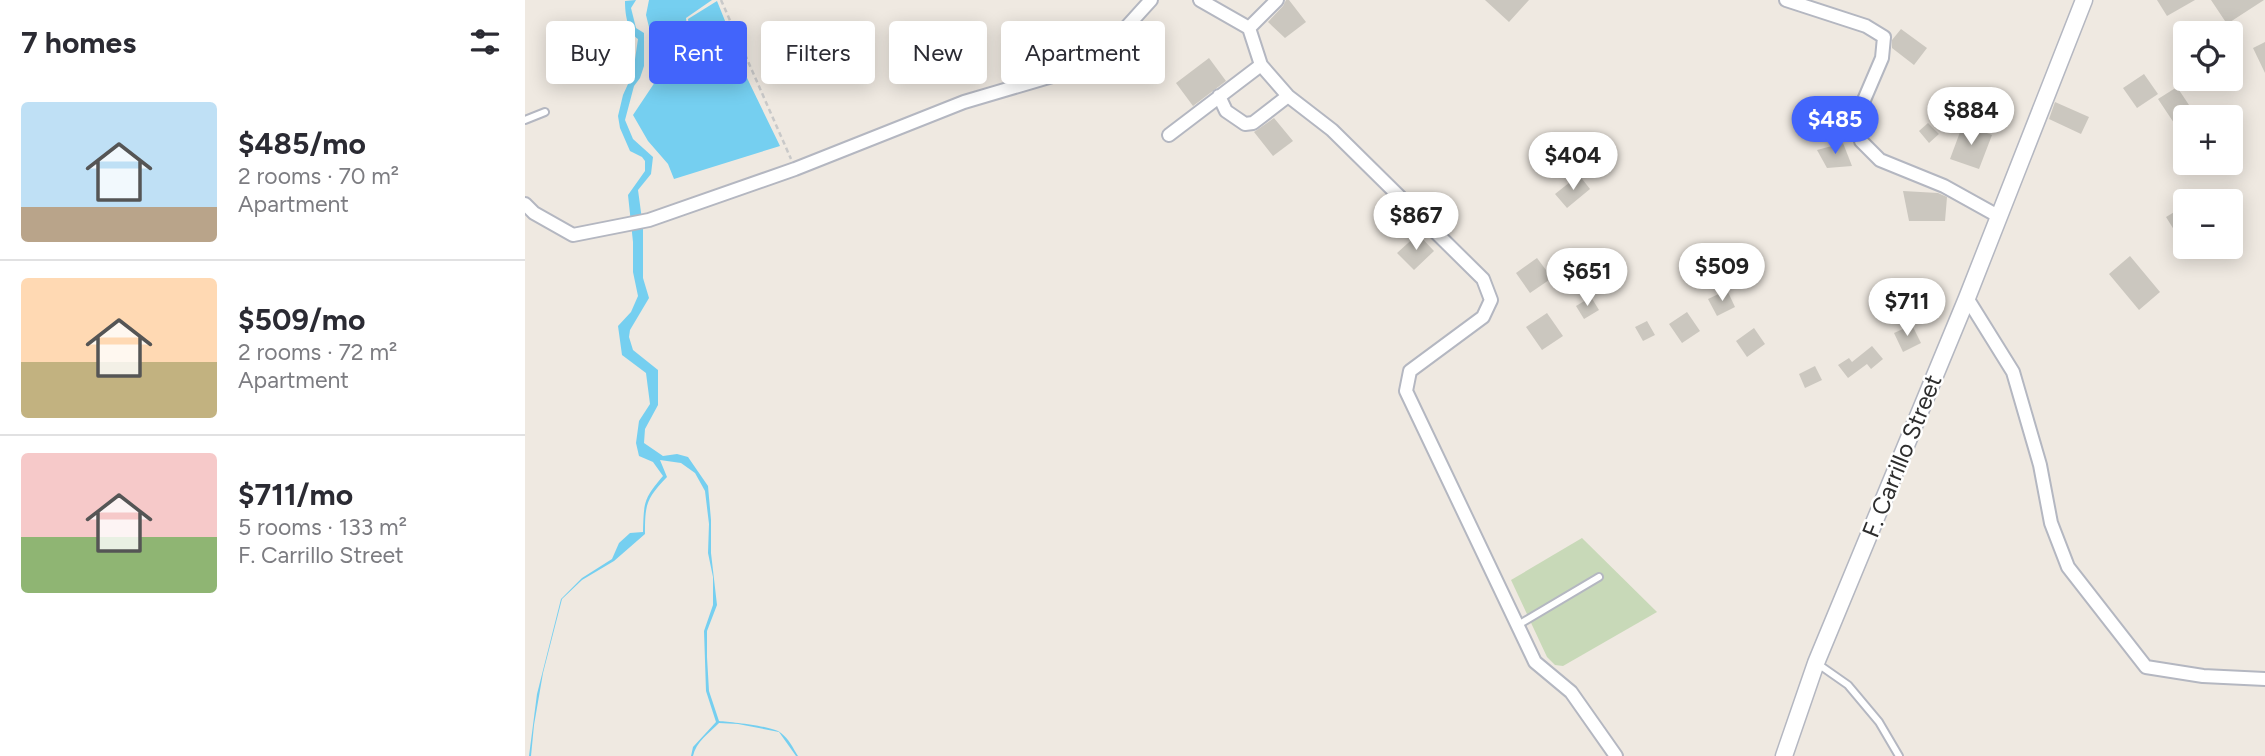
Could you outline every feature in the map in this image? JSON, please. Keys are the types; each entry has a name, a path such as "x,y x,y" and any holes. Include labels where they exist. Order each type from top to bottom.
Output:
{"street":[{"path":"525,204 534,213 573,235 649,220 795,169 964,102 1093,64 1151,0"},
{"path":"1200,0 1249,28 1261,65 1289,96 1332,130 1483,279 1491,300 1483,317 1410,371 1406,391 1535,662 1571,692 1616,756"},
{"path":"1249,28 1277,0"},
{"path":"1786,0 1867,26 1884,37 1882,58 1858,114 1861,141 1880,160 1944,186 1998,216"},
{"name":"F. Carrillo Street","path":"1784,756 1816,663 1967,298 2084,0"},
{"path":"1169,135 1261,65"},
{"path":"1219,96 1226,111 1245,124 1289,96"},
{"path":"1967,298 2013,372 2040,465 2051,523 2069,566 2146,667 2203,676 2265,679"}],"lane":[{"path":"525,120 545,112"},
{"path":"1517,626 1599,577"},
{"path":"1816,663 1848,684 1879,722 1899,756"}],"path":[{"path":"721,0 729,21"},
{"path":"747,63 795,169"}],"green space":[{"path":"1582,538 1657,612 1563,666 1555,665 1547,657 1511,580"}],"water":[{"path":"636,0 631,8 634,21 627,21 625,1"},
{"path":"649,0 712,0 686,18 686,21 649,21 649,27 646,15"},
{"path":"717,1 725,21 688,21"},
{"path":"635,24 636,28 644,33 644,66 640,78 634,86 625,120 633,139 653,157 651,174 638,190 643,227 643,278 649,298 630,330 629,337 633,350 658,370 658,405 645,429 644,443 663,456 677,454 688,457 708,486 717,605 707,631 707,657 709,691 719,721 770,728 779,732 719,723 700,742 691,756 693,747 716,722 706,691 704,631 713,605 713,577 708,553 709,524 705,491 695,473 681,463 660,460 667,477 648,503 645,534 614,561 582,580 562,599 543,673 529,756 537,694 561,599 582,578 612,559 619,543 630,533 643,532 646,502 663,476 653,462 639,456 636,443 639,421 650,404 646,373 622,355 618,326 631,312 638,296 633,272 628,195 645,171 645,161 630,151 618,116 628,84 635,84 638,39 635,37"},
{"path":"747,78 780,146 674,179 668,164 648,141 633,115 654,84 747,84"},
{"path":"779,732 786,738 798,756"}],"building":[{"path":"1286,0 1289,0 1306,22 1285,38 1268,22"},
{"path":"1485,0 1529,0 1509,22"},
{"path":"2157,0 2195,0 2167,16"},
{"path":"2211,0 2264,0 2232,21 2225,21"},
{"path":"1901,29 1927,48 1914,65 1892,48 1892,40"},
{"path":"2265,42 2265,73 2253,48"},
{"path":"1209,58 1226,81 1193,106 1176,83"},
{"path":"2144,74 2158,94 2137,108 2123,88"},
{"path":"2173,90 2180,91 2189,105 2173,105 2173,122 2158,99"},
{"path":"2055,102 2089,117 2081,134 2049,119"},
{"path":"1274,118 1293,141 1273,156 1254,132"},
{"path":"1928,123 1939,134 1929,143 1919,131"},
{"path":"1963,124 1992,135 1979,169 1950,159"},
{"path":"1843,143 1852,166 1827,168 1817,150"},
{"path":"1579,175 1590,189 1567,208 1555,194"},
{"path":"1903,191 1938,193 1947,197 1945,221 1909,221"},
{"path":"2173,213 2173,228 2166,217"},
{"path":"1418,234 1434,251 1414,270 1397,253"},
{"path":"2130,256 2160,292 2139,310 2109,274"},
{"path":"1537,258 1552,278 1530,293 1516,273"},
{"path":"1727,290 1735,307 1717,316 1708,299"},
{"path":"1591,297 1599,310 1584,319 1576,306"},
{"path":"1687,312 1700,331 1682,343 1669,324"},
{"path":"1547,313 1563,336 1542,350 1526,327"},
{"path":"1647,321 1655,335 1643,341 1635,327"},
{"path":"1912,325 1921,343 1903,352 1894,333"},
{"path":"1754,328 1765,344 1747,357 1736,341"},
{"path":"1872,346 1883,359 1871,369 1867,364 1848,378 1838,365 1849,358 1852,362"},
{"path":"1815,366 1822,380 1805,388 1799,374"}]}
